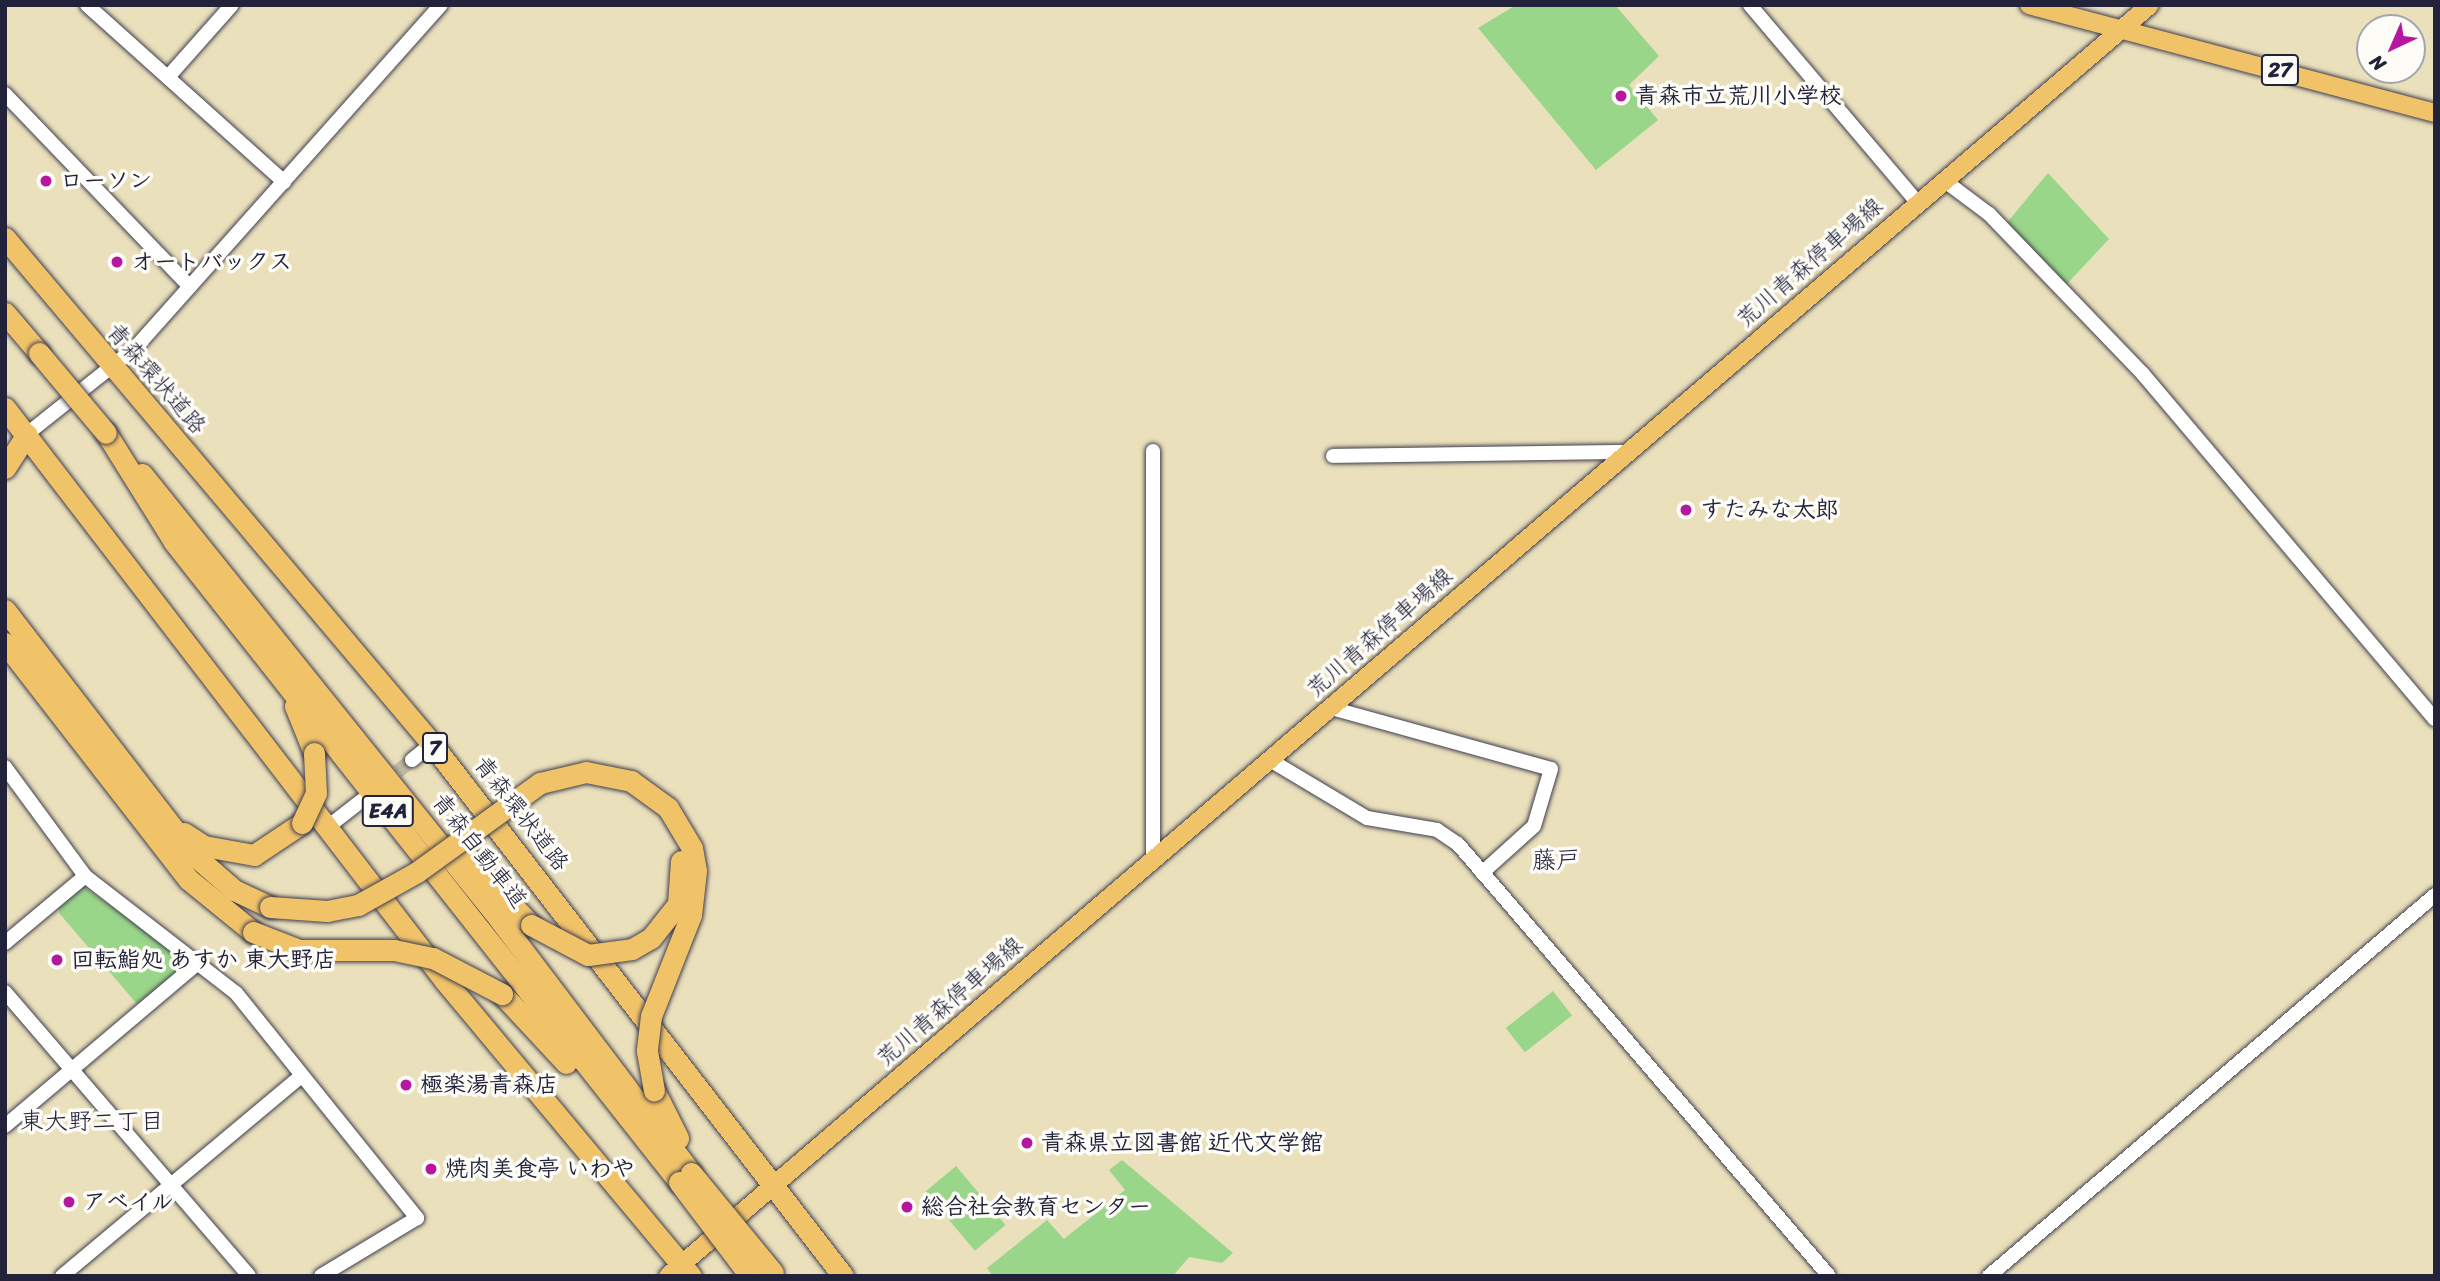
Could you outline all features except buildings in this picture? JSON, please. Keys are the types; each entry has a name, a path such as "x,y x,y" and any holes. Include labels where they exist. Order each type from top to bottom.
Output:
{"highway":[{"name":"青森環状道路","path":"5,238 112,370 432,744 772,1188 843,1276"},
{"name":"青森自動車道","path":"5,313 106,433 174,542 288,667 685,1177 749,1275"},
{"path":"5,408 329,826 445,981 680,1272"},
{"path":"5,445 27,434"},
{"path":"5,468 27,434"},
{"path":"5,610 173,826 216,876 299,950 394,950 433,958 502,994 685,1177"},
{"path":"5,643 146,824 222,896 263,919 327,925 362,916 422,883 531,799 573,784 634,795 667,825 682,864 682,886 668,921 651,938 632,949 588,955 531,925 288,667"},
{"path":"173,826 204,846 254,855 302,823 316,793 314,753 288,667"},
{"path":"263,919 358,905 417,872 540,783 586,772 631,781 668,808 692,848 696,871 691,915 650,1016 647,1051 654,1090 685,1177"},
{"name":"青森自動車道","path":"685,1177 739,1232 775,1274"}],"main road":[{"name":"27","path":"2029,5 2125,27 2435,113"},
{"name":"荒川青森停車場線","path":"680,1272 772,1188 2151,5"}],"street":[{"path":"87,5 284,182"},
{"path":"168,77 232,5"},
{"path":"27,434 112,370 190,287 441,5"},
{"path":"1750,5 1918,204"},
{"path":"5,94 190,287"},
{"path":"1945,181 1989,214 2143,374 2435,719"},
{"path":"1153,451 1153,860"},
{"path":"1333,456 1628,452"},
{"path":"1331,708 1551,769 1534,825 1482,873"},
{"path":"412,760 432,744"},
{"path":"1270,760 1367,818 1448,835 1829,1276"},
{"path":"5,766 85,876 236,993 417,1218 321,1276"},
{"path":"329,826 361,801"},
{"path":"5,943 85,876"},
{"path":"1989,1276 2435,895"},
{"path":"5,1126 198,963"},
{"path":"5,992 249,1276"},
{"path":"62,1276 301,1076"}],"green space":[{"path":"1516,5 1615,5 1659,56 1629,85 1658,120 1596,170 1478,28"},
{"path":"2048,173 2109,239 2064,287 2005,225"},
{"path":"81,885 184,958 184,967 137,1004 59,913 59,904"},
{"path":"1553,991 1572,1015 1525,1052 1506,1028"},
{"path":"1122,1160 1233,1253 1222,1263 1189,1257 1173,1276 993,1276 987,1268 1047,1220 1064,1239 1125,1190 1109,1170"},
{"path":"956,1166 1005,1225 975,1251 925,1192"}],"tunnel":[{"path":"381,785 412,760"}],"place":[{"name":"青森市立荒川小学校","path":"1621,96"},
{"name":"ローソン","path":"46,181"},
{"name":"オートバックス","path":"117,262"},
{"name":"すたみな太郎","path":"1686,510"},
{"name":"回転鮨処 あすか 東大野店","path":"57,960"},
{"name":"極楽湯青森店","path":"406,1085"},
{"name":"青森県立図書館 近代文学館","path":"1027,1143"},
{"name":"焼肉美食亭 いわや","path":"431,1169"},
{"name":"アベイル","path":"69,1202"},
{"name":"総合社会教育センター","path":"907,1207"}],"district":[{"name":"藤戸","path":"1556,861"},
{"name":"東大野二丁目","path":"92,1122"}]}
